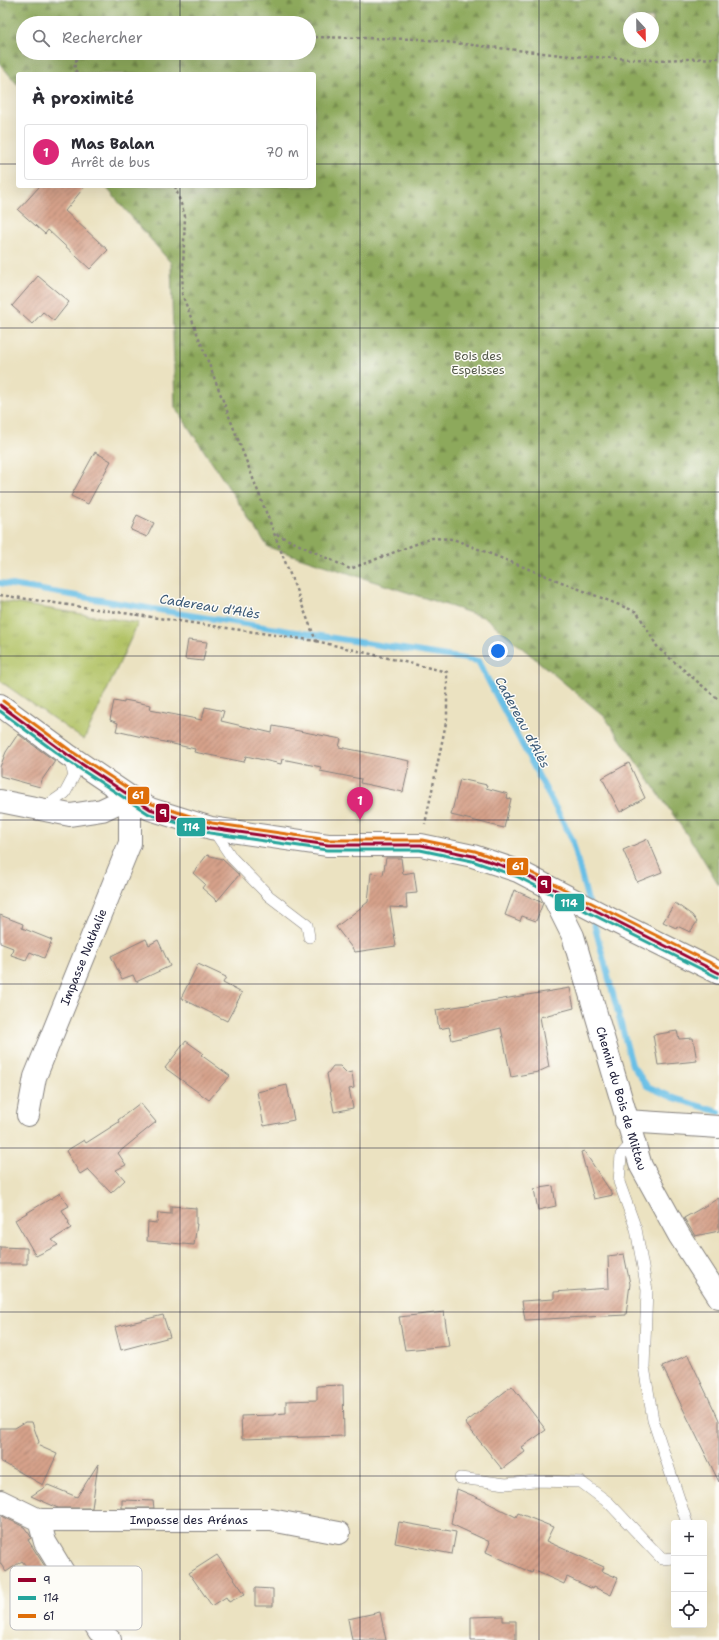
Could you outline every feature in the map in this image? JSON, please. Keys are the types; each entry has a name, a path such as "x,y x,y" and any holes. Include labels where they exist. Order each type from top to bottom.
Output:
{"street":[{"path":"0,705 68,755 150,809 211,828 328,845 421,845 473,856 518,871 719,973"},
{"path":"0,801 70,815 102,810 130,797"},
{"name":"Impasse Nathalie","path":"28,1115 35,1077 130,842 130,797"},
{"name":"Chemin du Bois de Mittau","path":"549,888 573,936 640,1166 679,1235 719,1298"},
{"path":"626,1121 719,1127"},
{"path":"0,1501 39,1520 45,1542 60,1566"},
{"name":"Impasse des Arénas","path":"39,1520 271,1520 339,1533"},
{"path":"98,1630 110,1640"}],"lane":[{"path":"42,809 65,793 74,776 68,755"},
{"path":"211,828 232,858 269,896 307,925 309,937"},
{"path":"633,1142 621,1155 619,1182 636,1229 647,1290 644,1367 653,1420 686,1520"},
{"path":"460,1478 506,1484 534,1480 581,1482 609,1503 662,1559 671,1558"}],"path":[{"path":"316,37 419,39 585,57 656,60 719,58"},
{"path":"76,60 74,69 77,72"},
{"path":"176,188 185,216 182,294 316,641"},
{"path":"274,533 350,569 432,538 453,539 637,612 658,648 719,700"},
{"path":"0,595 316,641 447,672 447,718 421,845"}],"green space":[{"name":"Bois des Espeisses","path":"0,0 719,0 719,885 697,849 604,716 486,618 268,547 175,407 171,263 107,188 316,188 316,72 16,72 16,83 0,64"},
{"path":"0,601 138,623 84,740 0,681"}],"building":[{"path":"38,188 83,188 65,211 108,250 90,269 48,230 45,234 18,210"},
{"path":"38,276 69,302 54,321 43,312 32,324 12,306"},
{"path":"95,452 111,461 88,504 71,496"},
{"path":"137,515 154,523 147,537 131,530"},
{"path":"188,640 207,642 203,661 185,659"},
{"path":"124,700 151,705 150,710 202,720 205,707 224,711 221,721 272,733 273,726 341,739 339,747 410,761 403,792 360,783 361,779 320,771 321,767 282,759 281,764 246,756 244,762 194,752 195,749 116,731 118,723 110,720 114,701 124,703"},
{"path":"18,734 55,761 42,780 40,787 0,776 0,767 6,752"},
{"path":"629,763 645,798 620,812 602,778"},
{"path":"460,779 487,785 486,788 508,794 507,798 511,799 504,828 451,815"},
{"path":"648,839 662,872 637,882 623,850"},
{"path":"207,855 222,859 239,875 217,901 202,888 205,884 193,873"},
{"path":"386,858 401,858 403,874 414,872 417,893 406,894 407,908 390,907 396,946 355,952 336,927 368,902 371,873 383,875"},
{"path":"514,890 543,903 536,921 522,916 520,921 505,915"},
{"path":"675,903 692,915 697,922 690,932 663,922"},
{"path":"0,915 23,924 22,928 52,940 44,958 30,952 26,960 11,955 13,948 0,943"},
{"path":"146,939 149,945 158,940 170,966 136,982 133,975 122,979 111,956"},
{"path":"198,964 226,977 223,983 242,993 227,1021 181,998"},
{"path":"570,988 574,1008 540,1017 549,1067 538,1072 511,1077 501,1028 452,1040 449,1027 439,1029 436,1010"},
{"path":"677,1031 679,1039 693,1038 697,1061 658,1065 653,1035"},
{"path":"186,1041 203,1053 201,1055 230,1076 209,1100 165,1068"},
{"path":"333,1066 340,1066 347,1073 352,1072 354,1088 349,1089 353,1108 334,1112 327,1074"},
{"path":"287,1085 294,1120 264,1126 257,1092"},
{"path":"140,1103 156,1122 118,1153 126,1165 116,1170 125,1180 111,1193 88,1169 80,1174 66,1151 84,1140 86,1143 119,1122 118,1120"},
{"path":"584,1151 613,1195 594,1199 581,1152"},
{"path":"553,1186 556,1206 538,1210 534,1189"},
{"path":"60,1193 69,1206 62,1210 71,1228 52,1240 58,1245 36,1256 15,1220"},
{"path":"719,1198 719,1231 695,1236 684,1218"},
{"path":"171,1206 196,1208 197,1224 194,1245 147,1241 148,1222 157,1223 158,1213 171,1214"},
{"path":"0,1247 27,1248 27,1264 0,1264"},
{"path":"624,1254 630,1284 626,1315 525,1320 522,1301 554,1299 554,1292 609,1288 608,1256"},
{"path":"444,1312 449,1346 405,1350 399,1317"},
{"path":"163,1315 170,1337 121,1350 115,1327"},
{"path":"688,1355 719,1420 719,1482 662,1366"},
{"path":"343,1385 344,1436 242,1439 241,1416 286,1413 286,1401 317,1400 317,1386"},
{"path":"512,1386 546,1430 522,1447 525,1452 502,1469 465,1423"},
{"path":"25,1422 32,1422 39,1442 37,1445 57,1454 43,1485 0,1461 0,1428 15,1428"},
{"path":"98,1464 92,1508 58,1508 31,1496 48,1485 77,1497"},
{"path":"457,1489 486,1501 516,1517 518,1513 553,1527 546,1541 604,1567 602,1571 618,1578 611,1595 594,1587 593,1589 567,1577 564,1584 533,1570 532,1573 486,1552 490,1542 451,1524"},
{"path":"122,1500 153,1501 154,1508 122,1508"},
{"path":"0,1515 24,1527 31,1538 28,1540 45,1566 26,1566 22,1561 15,1566 10,1566 10,1569 6,1572 0,1563"},
{"path":"399,1522 456,1532 452,1554 395,1543"},
{"path":"217,1555 245,1594 229,1602 226,1597 212,1606 189,1573"},
{"path":"255,1588 273,1589 273,1606 255,1606"},
{"path":"380,1612 386,1640 352,1640 348,1619"},
{"path":"503,1616 503,1621 516,1621 516,1640 471,1640 471,1617"}],"waterway":[{"name":"Cadereau d'Alès","path":"0,583 478,661 572,839 588,901"},
{"name":"Cadereau d'Alès","path":"592,916 632,1065 647,1086 674,1098 719,1112"}],"transit line":[{"name":"61","path":"3,701 71,751 152,804 212,823 328,840 422,840 475,851 520,867 719,967"},
{"name":"9","path":"0,705 68,755 150,809 211,828 328,845 421,845 473,856 518,871 719,973"},
{"name":"114","path":"0,711 65,759 149,814 210,833 327,850 420,850 472,861 516,876 717,977"}],"place":[{"name":"Mas Balan","path":"360,820"}]}
